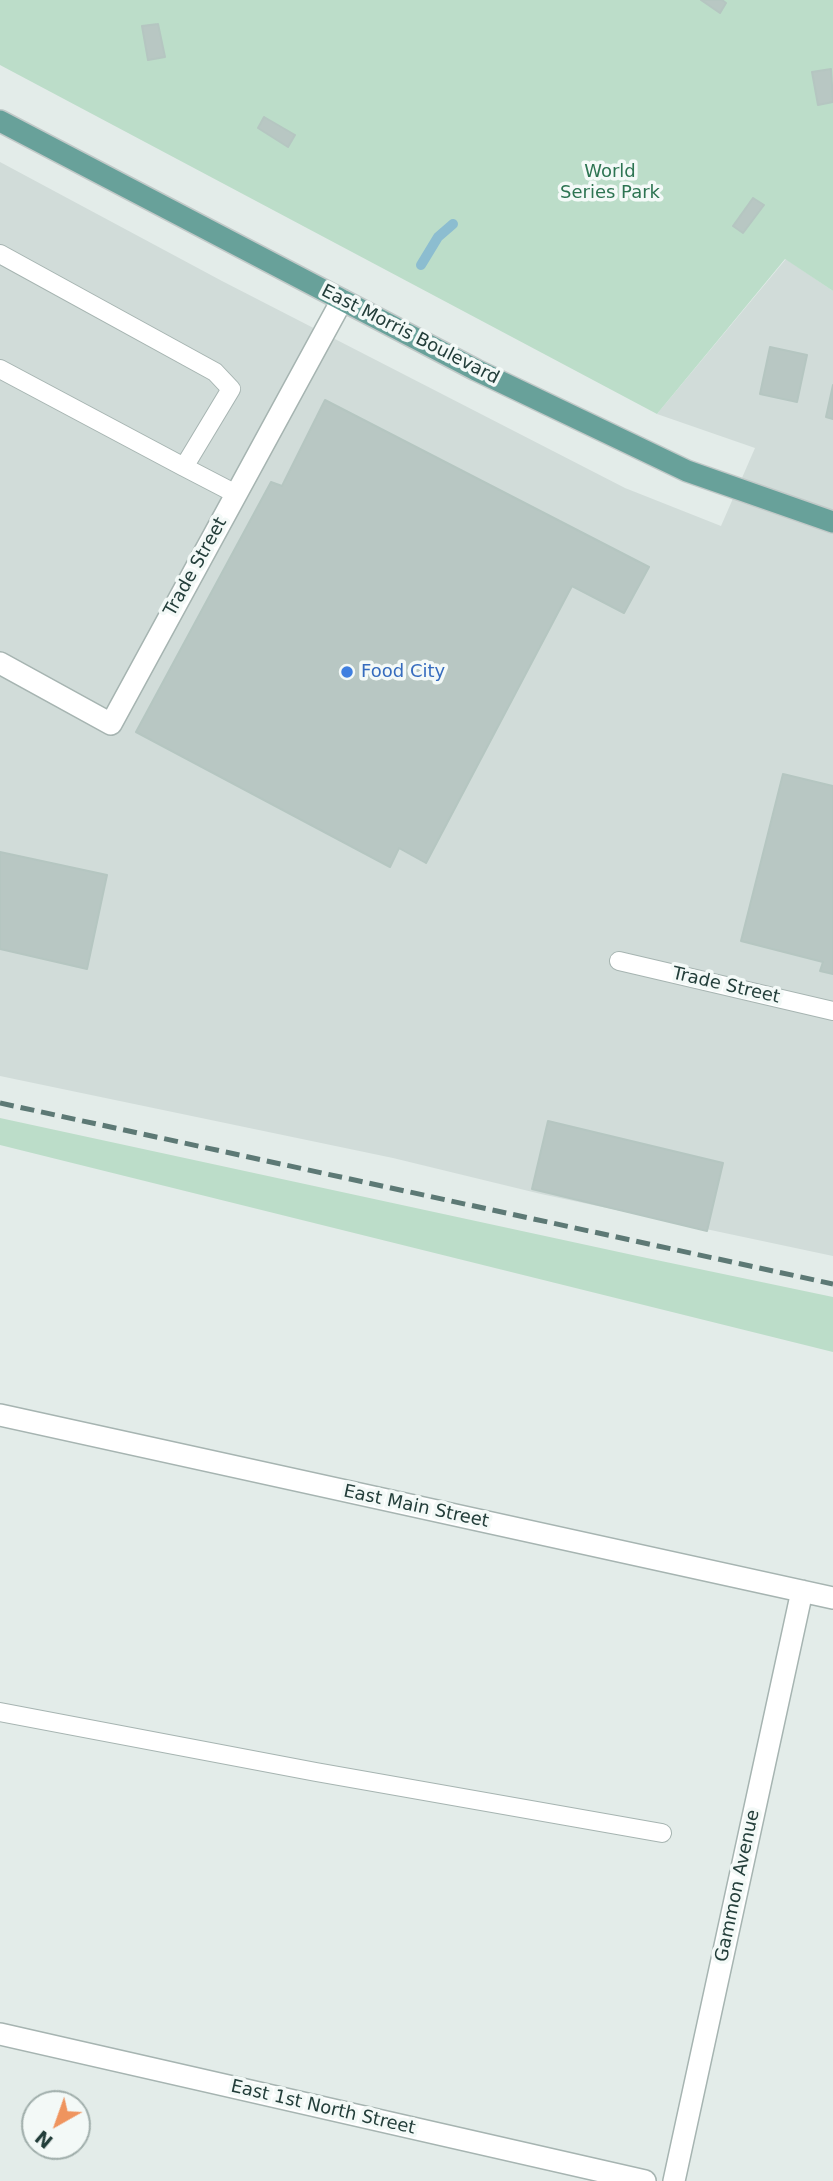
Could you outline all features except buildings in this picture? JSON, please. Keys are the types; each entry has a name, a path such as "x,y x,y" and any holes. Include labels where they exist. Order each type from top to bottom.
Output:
{"main road":[{"name":"East Morris Boulevard","path":"0,121 476,370 687,471 833,522"}],"street":[{"name":"Trade Street","path":"0,663 111,724 342,300"},
{"name":"East Main Street","path":"0,1415 833,1598"},
{"name":"Gammon Avenue","path":"674,2181 802,1591"},
{"name":"East 1st North Street","path":"0,2034 645,2181"}],"lane":[{"path":"0,254 215,372 231,388 184,467"},
{"path":"0,369 236,494"},
{"name":"Trade Street","path":"618,961 833,1011"},
{"path":"0,1713 663,1833"}],"shaded area":[{"path":"0,162 222,281 625,488 721,526 755,448 657,414 786,259 833,291 833,1256 541,1194 393,1158 0,1076"}],"green space":[{"name":"World Series Park","path":"0,0 833,0 833,291 785,259 657,414 0,65"},
{"path":"0,1118 833,1297 833,1352 0,1145"}],"waterway":[{"path":"421,265 438,237 453,224"}],"railway":[{"path":"0,1103 833,1284"}],"place":[{"name":"Food City","path":"347,672"}]}
